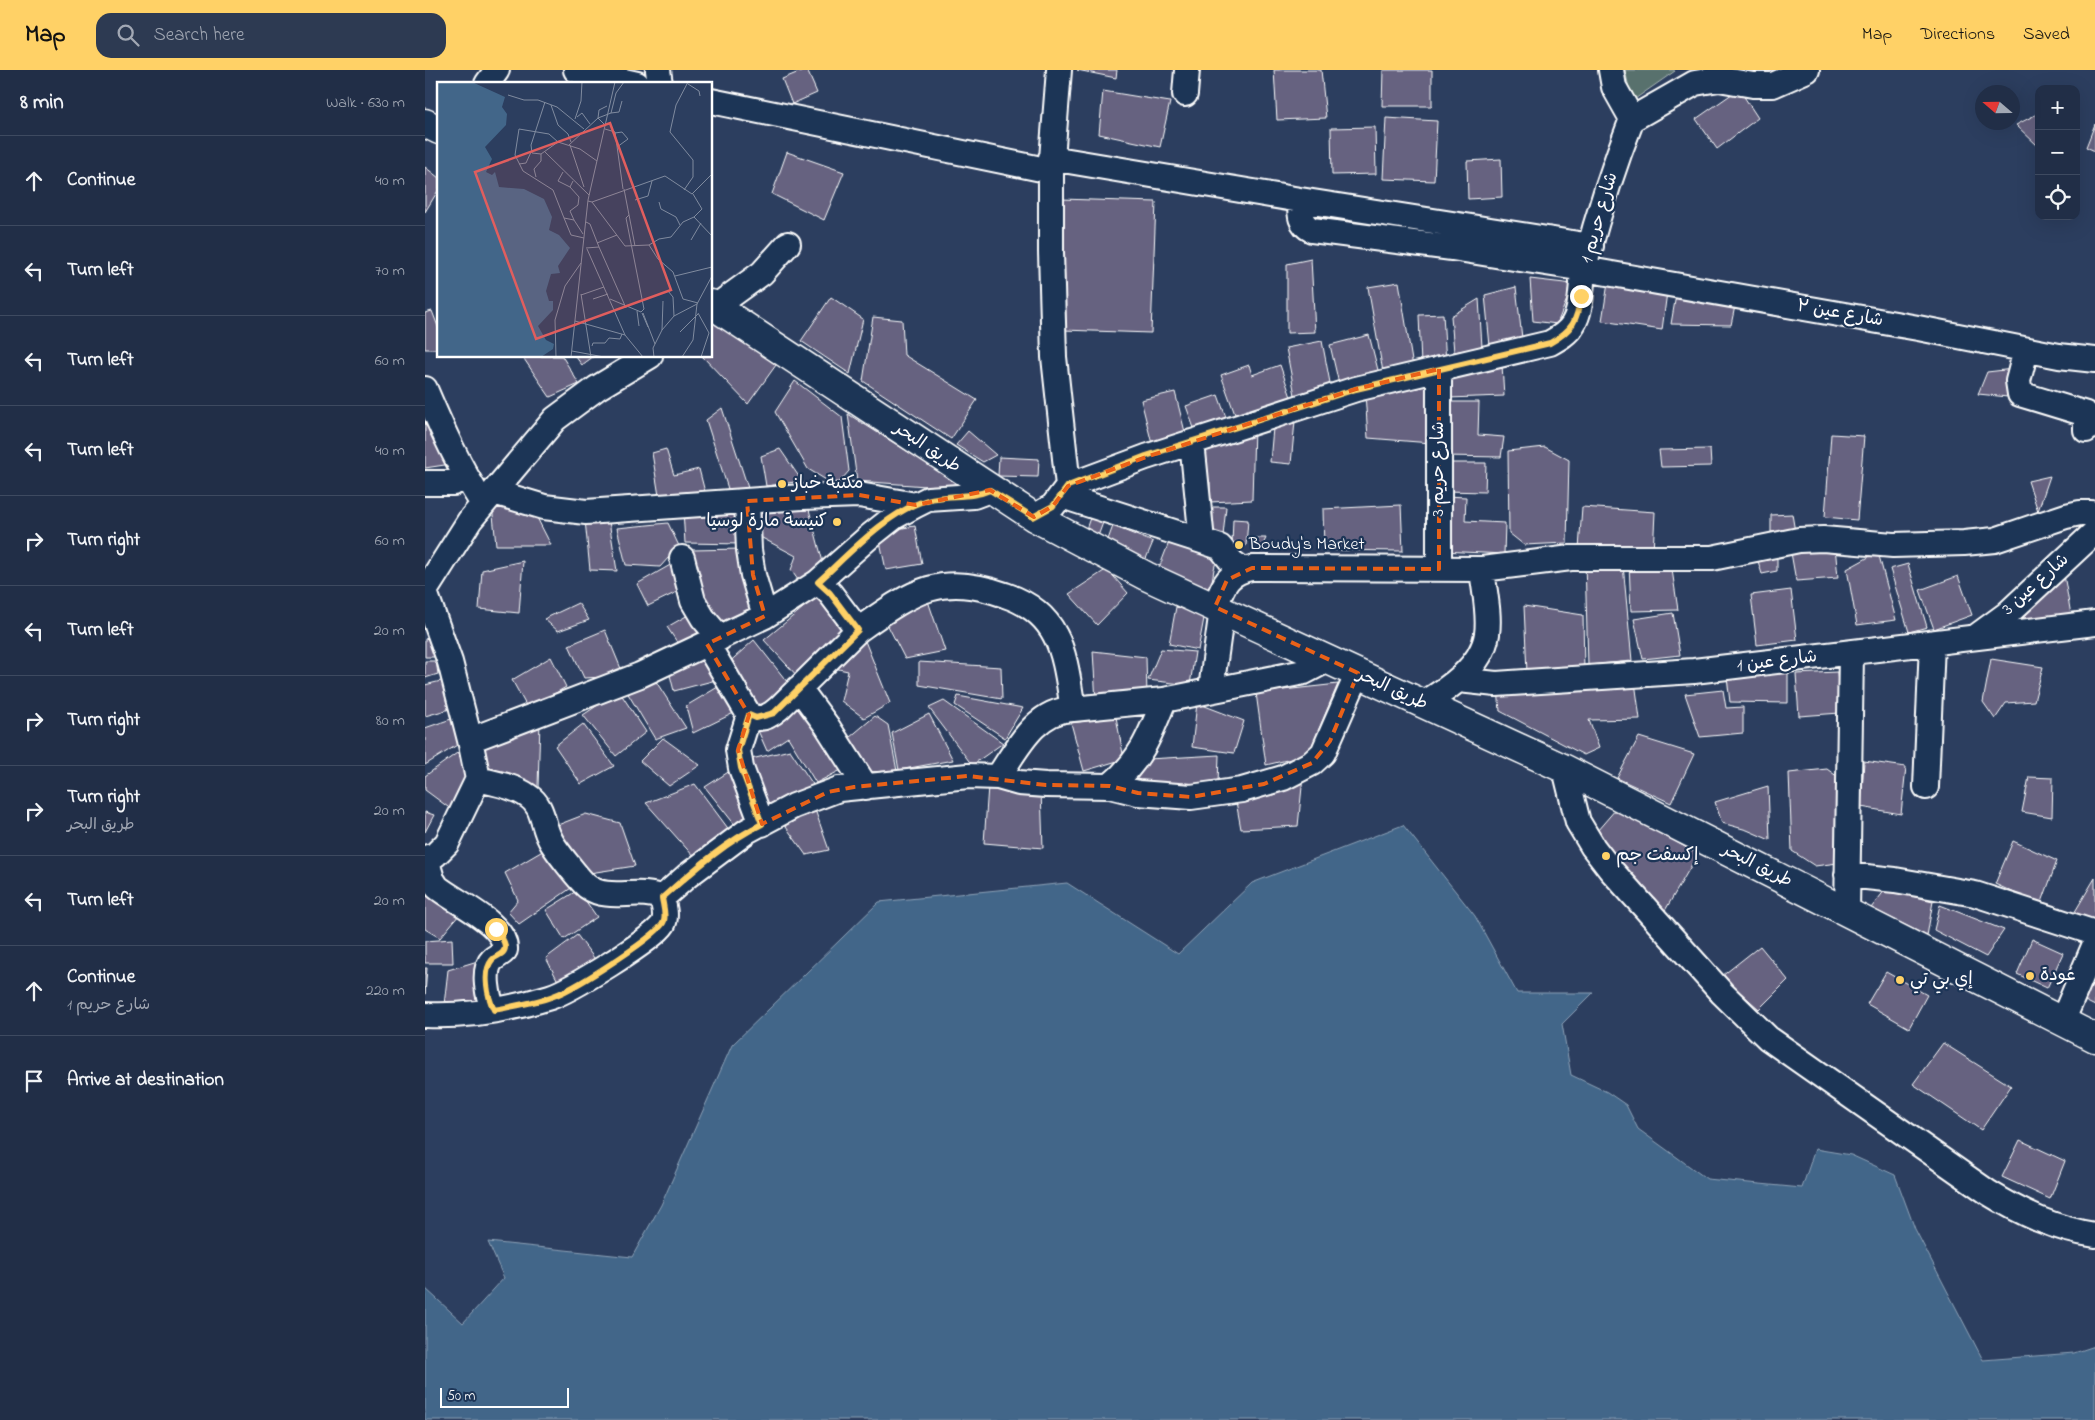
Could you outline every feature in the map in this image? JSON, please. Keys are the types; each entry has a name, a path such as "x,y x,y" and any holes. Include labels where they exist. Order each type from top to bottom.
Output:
{"main road":[{"path":"425,123 437,129"},
{"name":"طريق البحر","path":"713,307 1033,517 1146,576 1565,769 2095,1038"}],"street":[{"path":"488,82 497,70"},
{"path":"576,70 628,82"},
{"path":"1059,70 1051,164 1055,357 1065,491 1220,547 1232,562 1243,570"},
{"path":"1185,94 1187,70"},
{"path":"1611,70 1614,86 1632,119 1695,83 1719,78 1763,86 1782,82 1807,70"},
{"path":"713,100 1051,164 1300,200 1591,246"},
{"name":"شارع حريم 1","path":"1033,517 1053,506 1065,491 1192,442 1356,389 1550,343 1560,337 1568,331 1577,316 1584,269 1609,184 1632,119"},
{"name":"شارع عين ٣","path":"1300,200 1300,215 1303,223 1312,230 1452,248 1584,269 1918,328 2026,350 2095,360"},
{"path":"713,307 763,273 788,244"},
{"path":"2026,350 2018,381 2020,394 2086,414 2086,430"},
{"path":"494,1010 488,992 488,972 492,960 505,950 504,942 492,925 437,887 432,879 426,858 441,851 447,843 478,779 470,740 440,631 425,592 454,543 517,462 555,419 597,388 647,358"},
{"name":"شارع حريم 3","path":"1439,369 1439,568"},
{"path":"425,389 443,432 466,477 488,498 586,512 747,501 859,496 915,505"},
{"path":"1192,442 1202,541"},
{"path":"425,483 453,483 466,477"},
{"path":"470,740 640,675 765,616 818,582 870,536 894,517 915,505 928,500 974,496 990,490"},
{"path":"747,501 751,567 765,616"},
{"path":"1211,689 1218,608 1227,580 1243,570 1252,568 1482,568 1571,558 1712,558 1799,540 1823,539 1893,545 1995,540 2067,516 2080,513 2095,515"},
{"name":"شارع عين 3","path":"1975,637 2007,614 2095,532"},
{"path":"682,558 693,601 749,715 756,718 768,716 779,708 858,630 904,600 941,585 969,585 1014,598 1035,611 1046,621 1056,637 1068,680 1073,709"},
{"path":"1423,704 1459,680 1481,652 1487,635 1482,568"},
{"path":"818,582 830,593 858,630"},
{"name":"شارع عين 1","path":"1459,680 1496,684 1695,672 2095,623"},
{"path":"1926,787 1932,643"},
{"path":"1847,912 1851,653"},
{"path":"998,777 1036,724 1056,711 1164,700 1211,689 1304,672 1327,660"},
{"path":"662,898 687,876 739,837 794,806 828,792 867,786 913,783 954,776 998,777 1037,784 1110,786 1138,794 1191,797 1242,790 1283,778 1312,763 1323,753 1358,673"},
{"path":"799,688 867,786"},
{"path":"1110,786 1133,764 1142,752 1164,700"},
{"path":"749,715 738,750 741,768 762,824"},
{"path":"1565,769 1578,822 1610,869 1722,993 1768,1038 2019,1212 2050,1226 2095,1235"},
{"path":"478,779 517,791 535,802 544,819 549,839 586,886 602,893 652,894 662,898"},
{"path":"1847,875 1895,880 1975,894 2095,933"},
{"path":"425,1016 494,1010 537,1001 565,991 620,958 663,924 665,918 662,898"},
{"path":"2062,1022 2095,944"}],"highlighted area":[{"path":"1439,369 1439,569 1252,568 1227,580 1215,607 1358,673 1330,741 1312,763 1264,784 1191,797 1138,793 1110,786 1046,785 968,776 854,787 828,792 762,824 738,750 749,715 707,644 765,616 753,575 747,501 859,495 916,505 990,490 1034,517 1053,506 1068,486 1146,457 1356,389"}],"green space":[{"path":"1625,70 1673,70 1675,71 1632,101"}],"water":[{"path":"1403,825 1475,916 1517,993 1593,993 1562,1024 1571,1075 1607,1092 1626,1105 1638,1129 1707,1179 1802,1188 1815,1149 1851,1155 1895,1175 1915,1229 1983,1360 2074,1353 2095,1346 2095,1420 425,1420 425,1288 463,1323 504,1278 488,1242 632,1257 661,1205 732,1045 879,902 1067,883 1178,954 1252,883"}],"building":[{"path":"807,70 817,93 792,104 782,79"},
{"path":"1077,70 1117,70 1116,78"},
{"path":"1274,70 1321,70 1326,118 1277,120"},
{"path":"1383,70 1432,70 1432,106 1382,106"},
{"path":"1749,70 1788,70 1773,81 1753,75"},
{"path":"1739,89 1758,118 1717,149 1696,119"},
{"path":"1103,91 1170,102 1160,147 1099,134"},
{"path":"2035,115 2035,143 2020,129 2020,123"},
{"path":"1386,118 1437,121 1434,181 1383,179"},
{"path":"2095,124 2095,151 2086,147"},
{"path":"1375,127 1376,174 1332,175 1331,128"},
{"path":"787,152 844,172 824,220 772,194"},
{"path":"1501,159 1502,197 1468,199 1467,161"},
{"path":"425,167 437,176 437,192 425,212"},
{"path":"1061,199 1156,202 1151,333 1063,330"},
{"path":"1311,259 1315,332 1287,333 1287,264"},
{"path":"1530,279 1573,284 1557,324 1533,321"},
{"path":"1399,282 1413,367 1383,372 1368,287"},
{"path":"1608,283 1667,292 1662,330 1602,321"},
{"path":"1516,287 1522,338 1490,346 1485,295"},
{"path":"1676,295 1735,306 1731,325 1671,324"},
{"path":"831,297 863,319 850,374 801,341"},
{"path":"1479,299 1482,347 1454,352 1451,316"},
{"path":"432,311 437,324 437,349 425,349 425,313"},
{"path":"1443,314 1446,364 1421,365 1419,315"},
{"path":"873,317 902,320 904,355 977,400 951,439 863,381"},
{"path":"713,318 776,365 748,404 704,358 713,358"},
{"path":"1369,335 1379,374 1339,384 1330,345"},
{"path":"1322,341 1331,388 1295,395 1286,348"},
{"path":"523,358 563,358 579,384 550,397"},
{"path":"577,358 591,358 582,365"},
{"path":"1249,365 1252,375 1280,365 1292,400 1237,420 1221,375"},
{"path":"1502,365 1504,396 1448,398 1446,367"},
{"path":"2013,369 2008,397 1978,394 1987,372"},
{"path":"1429,371 1431,443 1368,438 1365,393"},
{"path":"795,381 842,417 849,471 836,486 808,469 775,412"},
{"path":"1175,392 1186,436 1152,444 1141,400"},
{"path":"1218,395 1227,420 1195,431 1186,406"},
{"path":"1447,402 1479,402 1478,435 1504,437 1501,457 1444,456"},
{"path":"722,408 749,491 730,495 706,420"},
{"path":"848,414 956,482 954,488 857,481"},
{"path":"425,418 451,464 425,468"},
{"path":"1295,421 1291,464 1270,462 1273,428"},
{"path":"1254,427 1252,500 1210,502 1210,482 1205,480 1205,441"},
{"path":"968,431 996,455 983,462 956,445"},
{"path":"1831,434 1864,436 1857,520 1825,517"},
{"path":"1545,447 1569,460 1567,543 1524,545 1509,533 1508,451"},
{"path":"666,449 674,475 699,469 706,496 660,502 652,453"},
{"path":"780,449 802,481 766,486 761,456"},
{"path":"1710,449 1711,466 1661,467 1659,450"},
{"path":"999,457 1039,459 1038,477 998,476"},
{"path":"1447,463 1486,463 1485,492 1446,491"},
{"path":"2050,476 2038,511 2028,481"},
{"path":"1446,496 1466,497 1465,521 1505,523 1504,554 1442,551"},
{"path":"807,502 824,566 798,580 791,570 796,556 749,531 750,511"},
{"path":"492,505 532,508 551,545 496,545"},
{"path":"1401,505 1403,551 1324,550 1323,509"},
{"path":"746,506 743,544 685,543 683,510"},
{"path":"1213,507 1226,507 1223,536 1212,534"},
{"path":"1582,507 1655,512 1653,553 1579,549"},
{"path":"1792,514 1795,532 1771,532 1771,515"},
{"path":"608,515 617,571 590,570 585,520"},
{"path":"1091,515 1104,520 1098,536 1085,532"},
{"path":"1233,519 1248,520 1246,546 1232,545"},
{"path":"668,523 679,546 660,567 626,565 617,528"},
{"path":"915,526 922,564 886,570 878,532"},
{"path":"1113,526 1153,542 1145,561 1106,545"},
{"path":"1173,532 1220,547 1210,594 1159,568"},
{"path":"1256,538 1266,538 1262,547 1253,545"},
{"path":"1835,546 1838,578 1796,581 1790,547"},
{"path":"742,549 756,614 725,631 701,592 692,550"},
{"path":"1777,552 1777,571 1762,574 1757,558"},
{"path":"1878,552 1896,620 1857,625 1847,569"},
{"path":"523,561 519,613 479,609 482,570"},
{"path":"1585,562 1623,565 1632,661 1588,665"},
{"path":"1629,563 1671,563 1678,610 1631,611"},
{"path":"672,564 681,590 648,606 637,584"},
{"path":"1908,564 1927,627 1909,632 1890,569"},
{"path":"1107,569 1128,593 1097,625 1069,594"},
{"path":"2063,569 2071,615 2015,622"},
{"path":"1958,576 1972,615 1934,629 1920,590"},
{"path":"1791,590 1797,640 1757,645 1751,595"},
{"path":"820,594 850,629 799,678 764,640"},
{"path":"926,595 945,651 905,659 883,616"},
{"path":"578,603 589,620 558,631 544,619"},
{"path":"1524,606 1583,615 1584,671 1527,673"},
{"path":"1176,607 1205,613 1198,650 1169,644"},
{"path":"1673,613 1680,655 1643,659 1634,619"},
{"path":"690,614 711,637 683,651 667,627"},
{"path":"605,630 624,676 584,678 569,645"},
{"path":"861,631 890,703 864,718 841,701 848,671 829,667"},
{"path":"438,635 444,657 425,657 425,639"},
{"path":"754,640 792,688 760,715 725,666"},
{"path":"703,647 716,680 674,691 669,671"},
{"path":"1161,649 1195,652 1190,685 1148,680"},
{"path":"1093,651 1146,657 1147,696 1096,702"},
{"path":"551,657 566,687 528,709 512,680"},
{"path":"1991,659 2043,667 2034,701 2006,703 1995,719 1983,702"},
{"path":"425,661 436,661 438,674 425,678"},
{"path":"919,662 1001,667 1002,699 919,685"},
{"path":"1837,672 1840,713 1799,716 1796,674"},
{"path":"1788,673 1788,703 1730,702 1727,677"},
{"path":"445,680 450,709 425,716 425,685"},
{"path":"655,680 686,728 655,739 627,692"},
{"path":"1635,682 1640,719 1589,720 1599,748 1584,755 1500,711 1498,689"},
{"path":"723,684 742,709 693,733 686,706"},
{"path":"1338,684 1308,755 1266,765 1256,693"},
{"path":"1723,690 1726,708 1743,707 1743,733 1700,737 1685,694"},
{"path":"619,691 646,732 616,756 583,715"},
{"path":"958,696 1023,708 1005,738 955,705"},
{"path":"944,701 1003,743 972,765 929,708"},
{"path":"1197,703 1244,721 1234,753 1192,747"},
{"path":"801,704 845,768 816,783 788,737 767,751 756,726"},
{"path":"929,714 953,760 899,770 892,733"},
{"path":"875,716 888,725 897,771 862,772 843,743"},
{"path":"1116,717 1124,759 1084,771 1071,723"},
{"path":"454,718 462,742 425,765 425,728"},
{"path":"540,721 538,787 485,775 475,745"},
{"path":"583,724 614,766 581,784 555,746"},
{"path":"1639,737 1694,754 1671,803 1617,778"},
{"path":"663,738 700,765 669,786 640,761"},
{"path":"464,748 472,767 452,810 425,790 425,776"},
{"path":"790,750 816,789 764,809 747,760"},
{"path":"1219,755 1218,784 1124,782 1148,759"},
{"path":"1864,761 1906,767 1901,814 1861,807"},
{"path":"733,769 753,816 739,830 705,787"},
{"path":"1827,769 1846,783 1845,862 1815,866 1792,851 1789,773"},
{"path":"1303,777 1298,826 1241,829 1235,796"},
{"path":"2029,777 2053,778 2052,817 2022,812"},
{"path":"695,784 733,835 695,858 646,803"},
{"path":"988,786 1041,790 1043,848 984,843"},
{"path":"1768,786 1770,840 1747,830 1722,823 1715,802"},
{"path":"812,801 829,850 806,855 781,820"},
{"path":"1616,809 1698,854 1663,914 1606,856 1597,831"},
{"path":"425,812 434,815 425,832"},
{"path":"586,814 620,823 635,866 583,874 550,828"},
{"path":"2013,841 2057,861 2041,905 1995,884"},
{"path":"546,849 577,884 519,924 508,912 518,900 505,873"},
{"path":"2095,878 2095,922 2073,915"},
{"path":"578,890 597,917 564,939 546,910"},
{"path":"1885,890 1933,901 1927,936 1871,908"},
{"path":"431,891 464,909 440,938 425,929 425,898"},
{"path":"1940,905 2004,930 1986,957 1934,930"},
{"path":"577,935 597,962 559,983 546,958"},
{"path":"452,939 453,963 425,963 425,941"},
{"path":"2032,939 2063,953 2047,988 2017,974"},
{"path":"1760,946 1788,980 1759,1009 1722,976"},
{"path":"481,960 485,1006 444,1005 448,970"},
{"path":"2095,966 2095,1006 2081,999"},
{"path":"425,968 427,968 425,995"},
{"path":"1886,972 1927,995 1909,1028 1867,1004"},
{"path":"1943,1043 2011,1086 1981,1130 1913,1084"},
{"path":"2020,1140 2065,1161 2050,1199 2002,1177"}],"place":[{"name":"مكتبة خباز","path":"782,484"},
{"name":"كنيسة مارة لوسيا","path":"837,522"},
{"name":"Boudy's Market","path":"1239,545"},
{"name":"إكسفت جم","path":"1606,856"},
{"name":"عودة","path":"2030,976"},
{"name":"إي بي تي","path":"1900,980"}],"route":[{"path":"496,929 504,942 505,950 492,960 489,965 488,992 494,1010 537,1001 565,991 620,958 660,928 665,918 662,898 687,876 732,842 747,831 762,824 741,768 738,750 749,715 762,718 774,713 858,630 830,593 818,582 894,517 928,500 974,496 990,490 1033,517 1053,506 1068,486 1146,456 1356,389 1550,343 1568,331 1573,324 1577,316 1581,296"}]}
